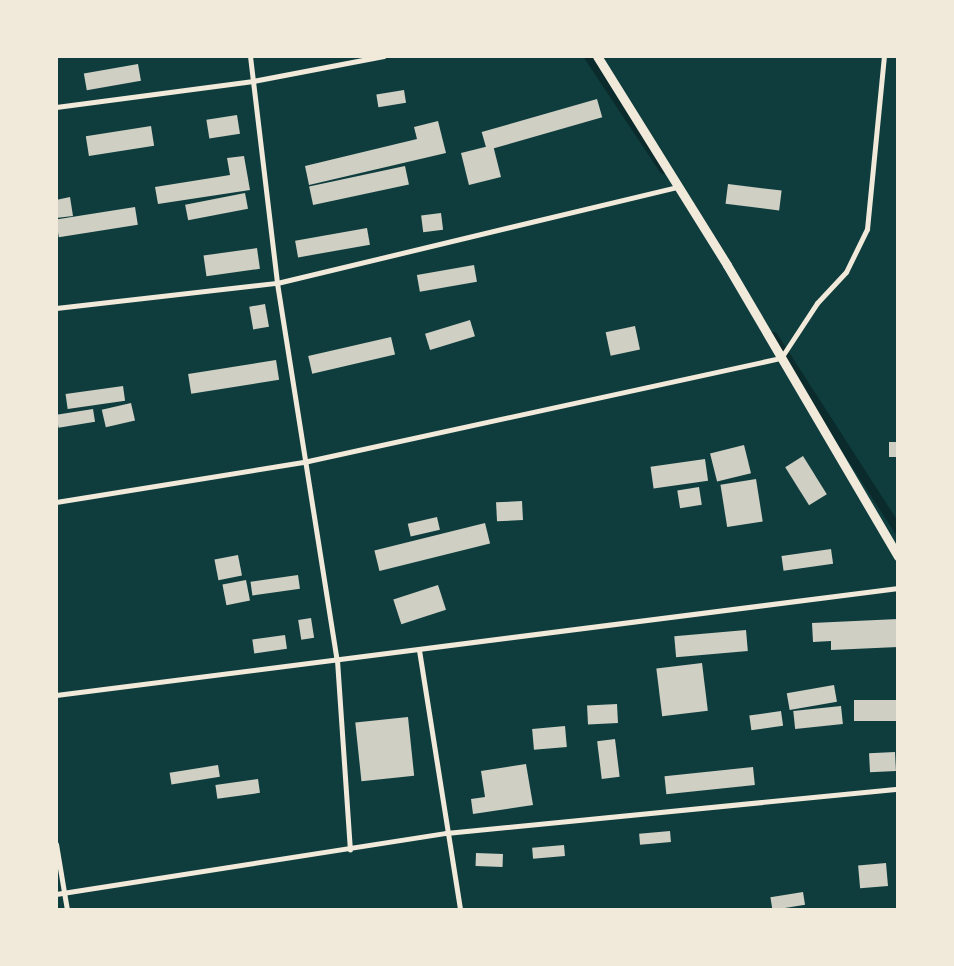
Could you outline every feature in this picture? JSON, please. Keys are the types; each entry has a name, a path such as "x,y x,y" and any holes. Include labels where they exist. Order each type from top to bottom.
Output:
{"street":[{"path":"250,56 277,283 308,461 336,660 350,850"},
{"path":"56,108 253,81 384,56"},
{"path":"598,56 678,186 898,556"},
{"path":"56,502 308,461 781,358 817,303 846,272 867,229 884,56"},
{"path":"56,308 277,283 678,186"},
{"path":"56,694 419,650 898,588"},
{"path":"419,650 446,833 460,910"},
{"path":"56,894 350,850 446,833 898,789"},
{"path":"56,844 67,910"}],"building":[{"path":"138,64 141,81 87,90 84,74"},
{"path":"404,90 406,103 378,107 376,94"},
{"path":"597,99 602,117 487,150 482,132"},
{"path":"237,115 240,134 209,139 206,120"},
{"path":"438,121 446,153 309,185 305,166 417,139 414,127"},
{"path":"151,126 154,146 89,156 86,136"},
{"path":"493,145 501,177 469,185 461,153"},
{"path":"244,156 250,190 158,204 155,187 230,175 227,158"},
{"path":"405,166 409,185 313,205 309,186"},
{"path":"728,184 782,191 779,210 726,204"},
{"path":"245,193 248,209 188,220 185,205"},
{"path":"70,197 73,216 56,218 56,200"},
{"path":"135,207 138,225 59,237 56,220"},
{"path":"441,213 443,230 423,232 421,215"},
{"path":"367,228 370,245 298,257 295,241"},
{"path":"257,248 260,269 206,276 204,256"},
{"path":"474,265 477,282 420,292 417,275"},
{"path":"265,304 269,327 253,329 249,307"},
{"path":"470,320 475,336 430,350 425,334"},
{"path":"635,326 640,349 611,356 606,332"},
{"path":"391,337 395,355 312,374 308,356"},
{"path":"276,360 279,380 191,394 188,374"},
{"path":"123,386 125,401 68,409 66,394"},
{"path":"131,403 135,421 106,427 102,410"},
{"path":"93,409 95,422 58,428 56,415"},
{"path":"889,442 898,442 898,457 889,457"},
{"path":"744,445 751,473 717,482 710,453"},
{"path":"803,456 827,494 809,505 785,467"},
{"path":"705,459 708,481 654,488 651,467"},
{"path":"756,479 763,521 727,527 720,485"},
{"path":"699,487 702,505 680,508 677,490"},
{"path":"522,501 523,520 497,521 496,502"},
{"path":"437,517 440,530 411,536 408,524"},
{"path":"485,523 490,543 379,571 374,551"},
{"path":"831,549 833,564 784,571 781,556"},
{"path":"238,555 242,576 218,580 214,560"},
{"path":"298,575 300,589 252,596 250,582"},
{"path":"246,580 250,601 226,605 222,585"},
{"path":"438,585 446,610 401,624 393,600"},
{"path":"311,618 314,638 301,640 298,620"},
{"path":"898,619 898,647 831,650 831,641 813,642 812,623"},
{"path":"746,630 748,651 676,657 674,636"},
{"path":"285,635 287,649 254,653 252,640"},
{"path":"702,663 708,711 662,716 656,669"},
{"path":"834,685 837,702 790,710 787,693"},
{"path":"854,700 898,700 898,721 854,721"},
{"path":"617,704 618,723 588,725 587,706"},
{"path":"841,706 843,724 795,729 793,711"},
{"path":"781,711 783,726 751,730 749,715"},
{"path":"408,717 414,776 361,781 355,723"},
{"path":"565,726 567,747 534,750 532,729"},
{"path":"615,739 620,777 602,779 597,741"},
{"path":"895,752 896,771 870,772 869,753"},
{"path":"526,764 533,805 473,814 471,799 485,797 481,771"},
{"path":"218,765 220,777 171,785 170,773"},
{"path":"753,767 755,785 666,794 664,776"},
{"path":"258,779 260,793 217,799 215,785"},
{"path":"670,831 671,842 640,845 639,834"},
{"path":"564,845 565,856 533,859 532,848"},
{"path":"476,853 503,854 503,867 476,866"},
{"path":"886,863 888,886 860,888 858,865"},
{"path":"803,892 805,905 772,910 770,897"}],"waterway":[{"path":"588,56 663,169"},
{"path":"773,336 898,530"}]}
